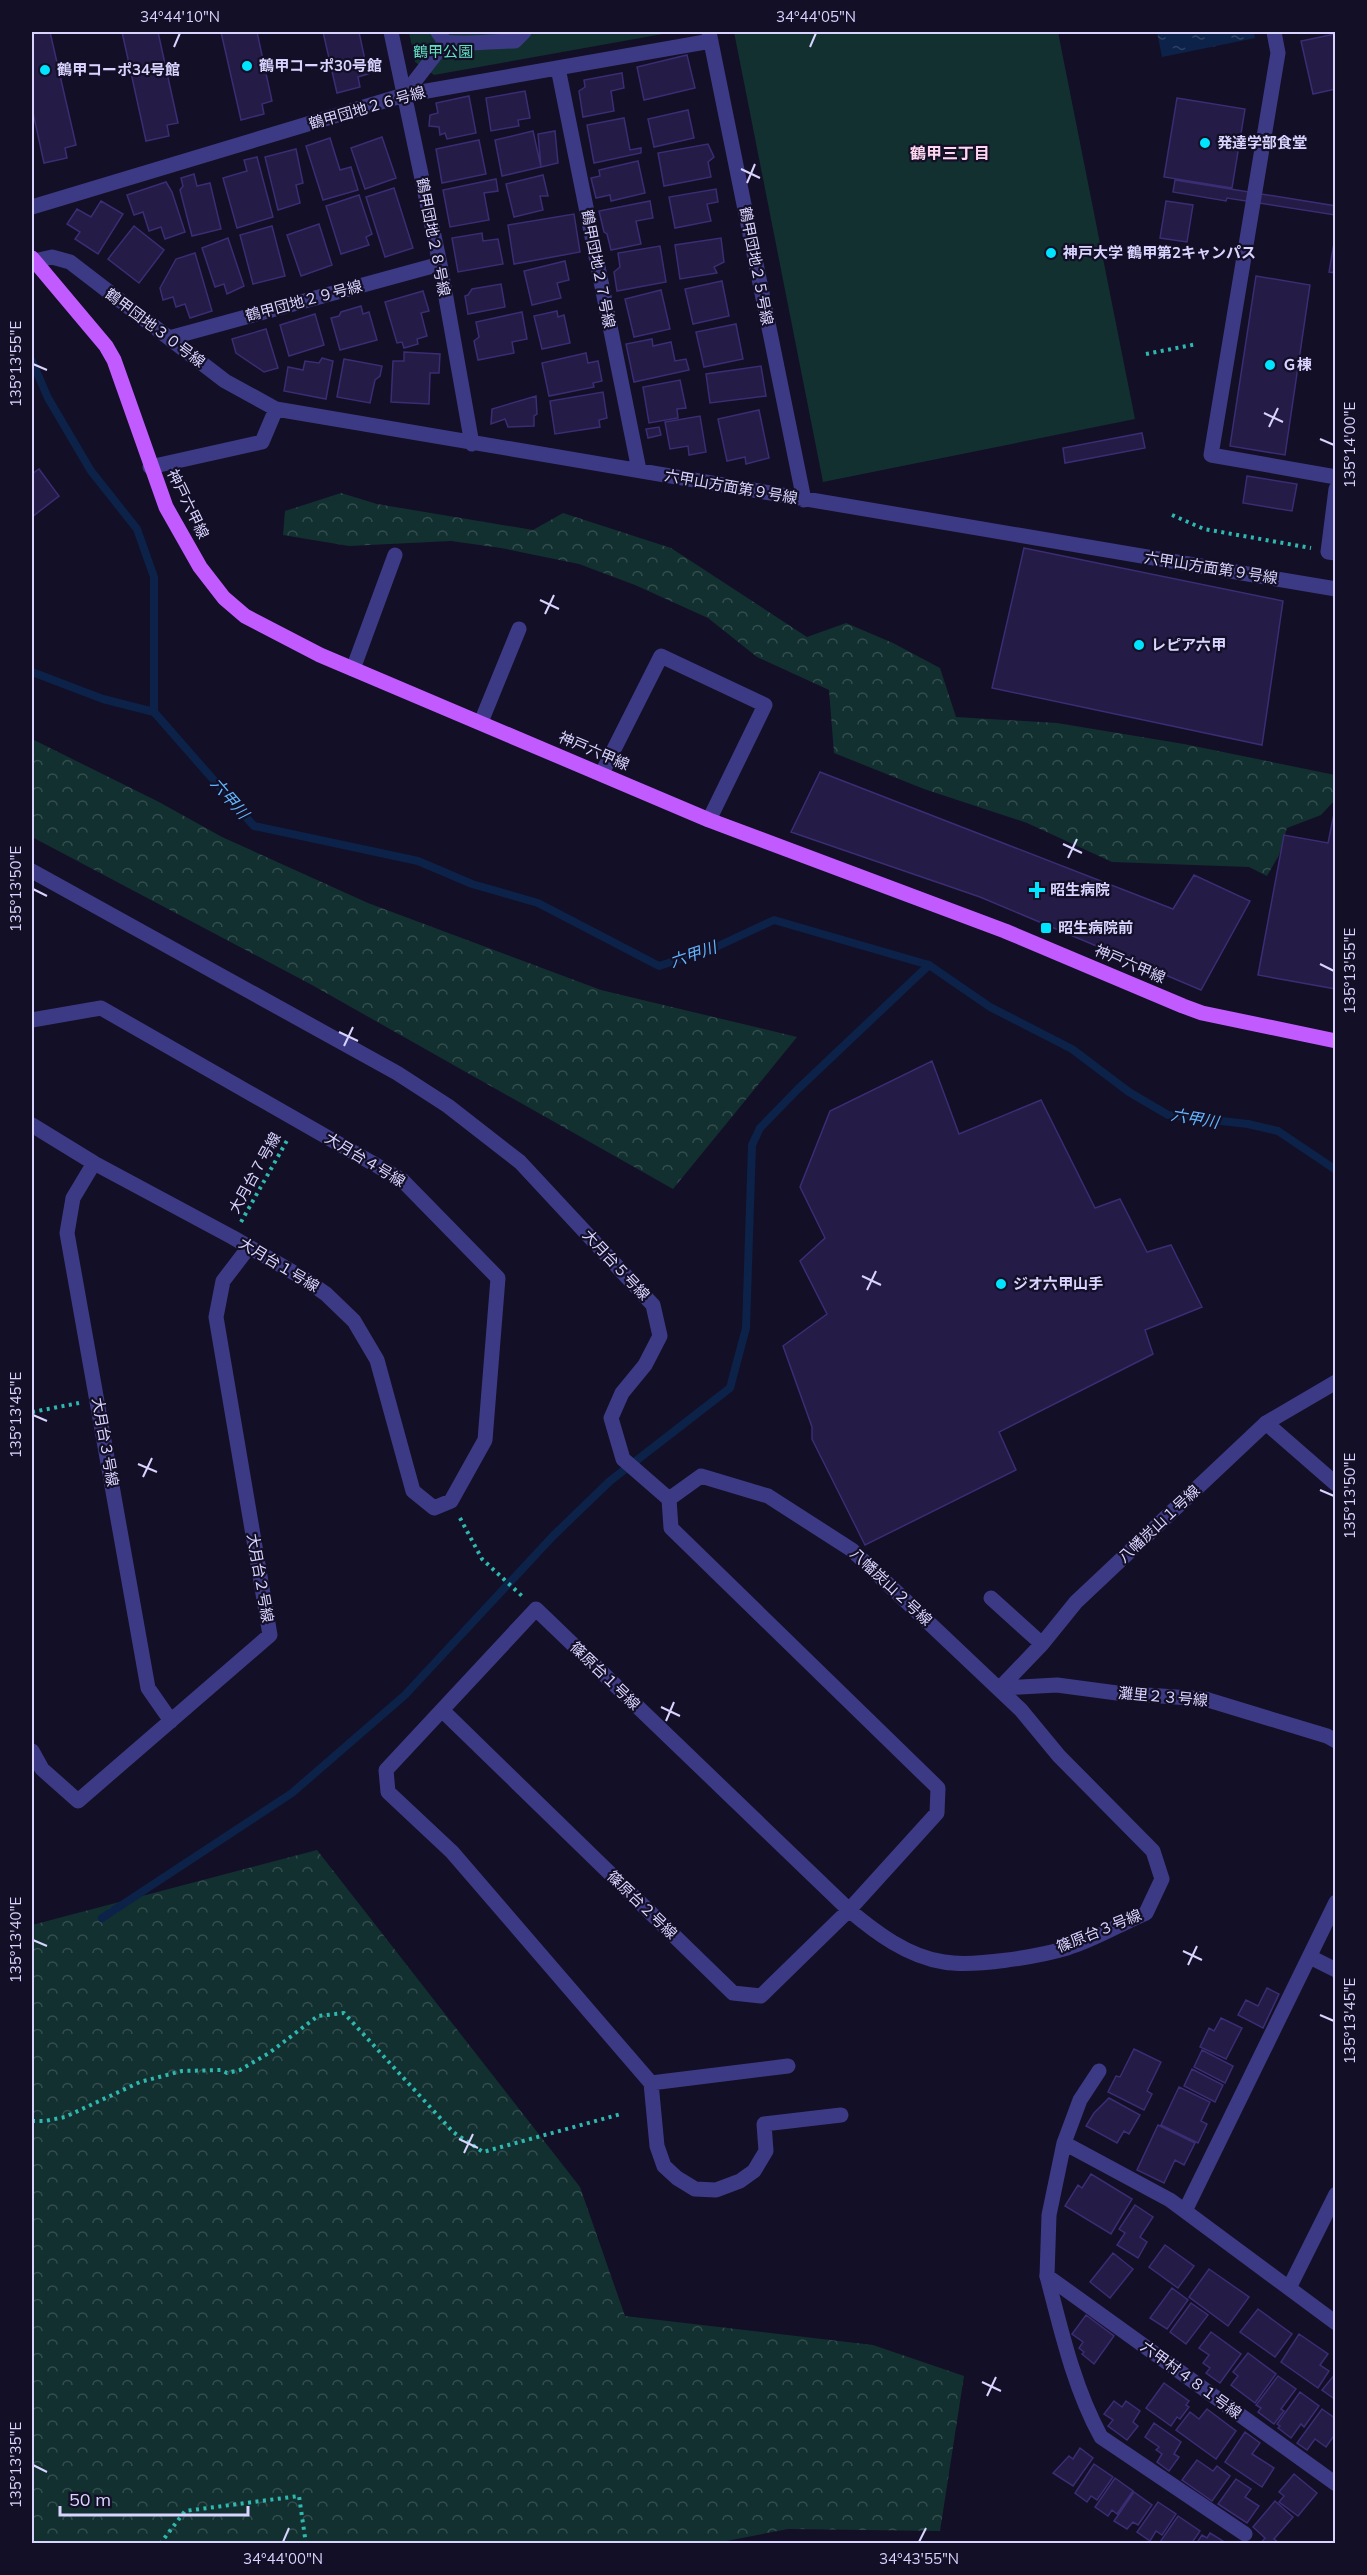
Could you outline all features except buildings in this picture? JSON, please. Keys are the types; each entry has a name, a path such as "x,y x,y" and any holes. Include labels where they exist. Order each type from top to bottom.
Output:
{"main road":[{"name":"神戸六甲線","path":"33,260 79,311 106,346 114,360 166,507 200,567 224,598 245,616 289,641 709,820 1005,930 1183,1006 1202,1013 1335,1041"}],"street":[{"name":"鶴甲団地２８号線","path":"391,32 440,264 472,444"},
{"path":"404,94 442,37 466,45 491,41 515,41 524,32"},
{"path":"1274,32 1278,52 1211,455 1335,477"},
{"name":"鶴甲団地２６号線","path":"32,207 404,94 558,68 710,36"},
{"name":"鶴甲団地２５号線","path":"710,36 804,500"},
{"name":"鶴甲団地２７号線","path":"558,68 639,470"},
{"name":"鶴甲団地３０号線","path":"33,260 52,257 70,262 225,381 276,409"},
{"name":"鶴甲団地２９号線","path":"169,338 440,264"},
{"path":"150,467 262,442 276,409"},
{"name":"六甲山方面第９号線","path":"276,409 1335,589"},
{"path":"1335,489 1328,552 1335,553"},
{"path":"353,669 395,555"},
{"path":"480,722 519,629"},
{"path":"602,773 661,656 765,705 709,820"},
{"name":"大月台５号線","path":"32,871 397,1073 448,1106 520,1162 653,1305 660,1336 645,1365 622,1393 611,1418 623,1459 669,1499"},
{"name":"大月台４号線","path":"32,1020 101,1008 402,1180 498,1278 485,1440 451,1501"},
{"name":"大月台１号線","path":"32,1125 94,1163 232,1237 326,1294 354,1321 377,1360 413,1491 434,1508 451,1501"},
{"name":"大月台３号線","path":"94,1163 73,1198 67,1233 148,1688 171,1721"},
{"name":"大月台２号線","path":"32,1751 42,1769 78,1801 270,1635 216,1317 223,1281 249,1247"},
{"name":"八幡炭山１号線","path":"1000,1688 1042,1644 1076,1602 1266,1423 1335,1382"},
{"path":"1266,1423 1335,1484"},
{"name":"八幡炭山２号線","path":"669,1499 701,1476 768,1496 852,1550 1000,1688"},
{"path":"669,1499 672,1528 938,1788 937,1813 849,1910"},
{"path":"991,1598 1042,1644"},
{"name":"篠原台１号線","path":"651,2083 452,1852 388,1792 386,1770 536,1609 849,1910"},
{"name":"灘里２３号線","path":"1000,1688 1057,1685 1117,1694 1204,1699 1328,1736 1335,1741"},
{"name":"篠原台３号線","path":"849,1910 872,1929 908,1950 943,1962 968,1963 1021,1957 1067,1948 1146,1913 1162,1880 1152,1851 1059,1756 1000,1688"},
{"name":"篠原台２号線","path":"443,1711 733,1993 761,1996 849,1910"},
{"path":"1185,2211 1335,1902"},
{"path":"1310,1957 1335,1970"},
{"path":"788,2066 651,2083 657,2146 664,2166 695,2190 716,2190 740,2181 754,2171 766,2151 764,2124 841,2115"},
{"path":"1099,2071 1080,2100 1064,2143 1049,2215 1047,2276 1067,2350 1093,2424 1101,2437 1245,2534"},
{"path":"1064,2143 1170,2200 1335,2323"},
{"path":"1288,2288 1335,2194"},
{"name":"六甲村４８１号線","path":"1047,2276 1335,2484"}],"path":[{"path":"1146,354 1197,344"},
{"path":"1172,515 1204,529 1296,545"},
{"name":"大月台７号線","path":"232,1237 298,1120"},
{"path":"32,1412 97,1400"},
{"path":"451,1501 482,1558 521,1595"},
{"path":"32,2121 65,2117 140,2082 182,2071 221,2070 227,2073 240,2070 269,2053 318,2016 344,2013 453,2132 483,2152 621,2114"},
{"path":"160,2544 185,2511 299,2496 306,2544"}],"green space":[{"name":"鶴甲公園","path":"409,32 674,32 434,75 415,62"},
{"path":"734,32 1058,32 1135,419 823,482"},
{"path":"341,493 377,504 533,530 563,513 671,548 807,637 846,623 893,643 940,668 956,717 1057,723 1184,744 1335,775 1335,800 1321,815 1287,828 1279,855 1267,876 1249,867 1112,862 1027,823 924,789 834,753 829,690 757,657 708,618 635,585 579,564 501,548 451,541 349,546 283,535 285,511"},
{"path":"32,739 159,802 222,837 368,903 601,990 797,1037 673,1189 312,985 32,837"},
{"path":"317,1850 580,2187 625,2316 873,2345 964,2376 940,2531 788,2529 711,2544 32,2543 32,1925"}],"water":[{"path":"1157,32 1254,32 1255,38 1162,57"}],"waterway":[{"path":"32,361 48,398 91,471 137,529 154,577 154,712"},
{"name":"六甲川","path":"32,672 103,699 154,712 254,826 418,861 472,884 538,903 659,966 714,948 774,920 929,965 990,1007 1072,1049 1129,1092 1168,1115 1248,1124 1278,1131 1336,1170"},
{"path":"102,1918 292,1793 405,1695 553,1536 610,1481 730,1388 746,1328 752,1145 760,1128 798,1089 929,965"}],"place":[{"name":"鶴甲コーポ30号館","path":"247,66"},
{"name":"鶴甲コーポ34号館","path":"45,70"},
{"name":"発達学部食堂","path":"1205,143"},
{"name":"神戸大学 鶴甲第2キャンパス","path":"1051,253"},
{"name":"Ｇ棟","path":"1270,365"},
{"name":"レピア六甲","path":"1139,645"},
{"name":"昭生病院","path":"1037,890"},
{"name":"昭生病院前","path":"1046,928"},
{"name":"ジオ六甲山手","path":"1001,1284"}],"district":[{"name":"鶴甲三丁目","path":"950,153"}]}
